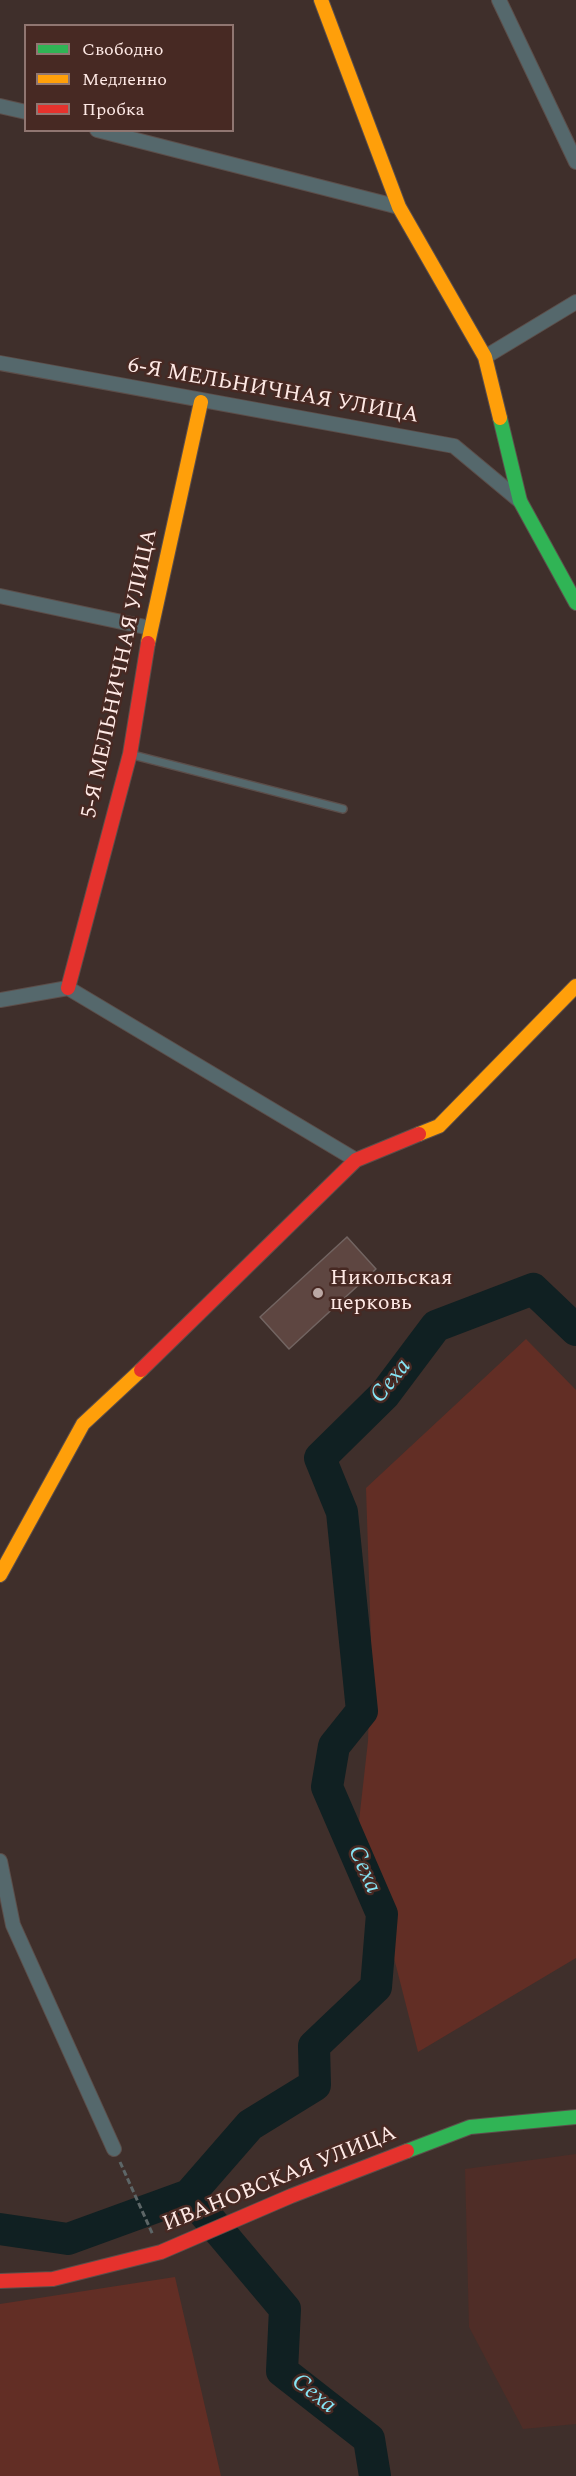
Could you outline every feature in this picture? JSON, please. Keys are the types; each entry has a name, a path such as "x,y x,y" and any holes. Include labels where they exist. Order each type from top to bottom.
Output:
{"street":[{"path":"321,0 399,207 484,357 520,501 576,603"},
{"path":"499,0 576,162"},
{"path":"0,106 24,112"},
{"path":"105,132 399,207"},
{"path":"484,357 576,302"},
{"name":"6-Я МЕЛЬНИЧНАЯ УЛИЦА","path":"0,363 201,402 454,446 520,501"},
{"name":"5-Я МЕЛЬНИЧНАЯ УЛИЦА","path":"68,988 130,754 150,628 201,402"},
{"path":"0,596 150,628"},
{"path":"0,1575 83,1424 203,1311 356,1160 439,1126 576,986"},
{"path":"0,1000 68,988 356,1160"},
{"path":"0,1861 13,1925 114,2149"},
{"name":"ИВАНОВСКАЯ УЛИЦА","path":"0,2282 53,2279 161,2252 291,2196 470,2127 576,2117"}],"lane":[{"path":"130,754 343,809"}],"path":[{"path":"114,2149 161,2252"}],"shaded area":[{"path":"526,1339 576,1390 576,1958 418,2052 359,1821 368,1741 371,1641 366,1488"},
{"path":"576,2154 576,2424 523,2429 469,2327 465,2169"},
{"path":"175,2277 221,2476 0,2476 0,2304"}],"building":[{"name":"Никольская церковь","path":"347,1237 376,1269 289,1349 260,1317"}],"waterway":[{"name":"Сеха","path":"0,2229 68,2239 189,2195 250,2125 315,2085 314,2046 376,1987 382,1914 327,1787 334,1746 362,1711 342,1512 320,1458 385,1394 436,1326 533,1289 576,1330"},
{"name":"Сеха","path":"189,2195 285,2309 282,2371 369,2439 375,2476"}],"traffic: fast":[{"path":"500,418 520,501 576,603"},
{"path":"407,2151 470,2127 576,2117"}],"traffic: slow":[{"path":"321,0 399,207 485,357 500,418"},
{"path":"148,643 201,402"},
{"path":"419,1134 439,1126 576,986"},
{"path":"0,1575 83,1424 141,1370"}],"traffic: jam":[{"path":"68,988 130,754 148,643"},
{"path":"141,1370 356,1160 419,1134"},
{"path":"0,2281 53,2279 161,2252 291,2196 407,2151"}],"place":[{"name":"Никольская церковь","path":"318,1293"}]}
